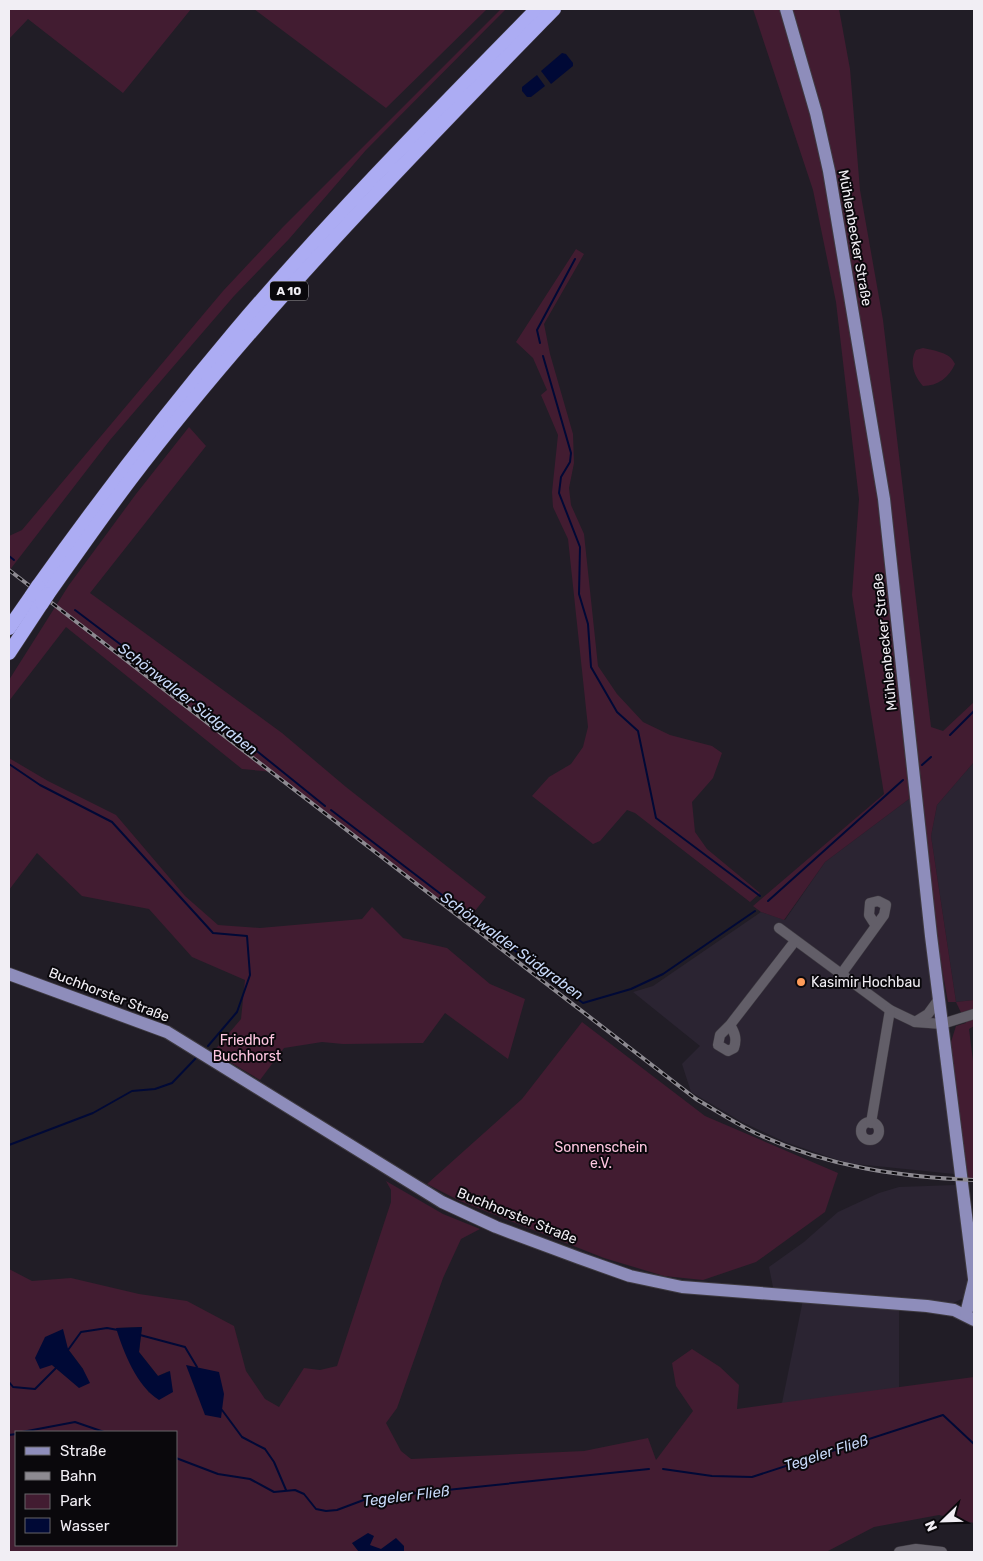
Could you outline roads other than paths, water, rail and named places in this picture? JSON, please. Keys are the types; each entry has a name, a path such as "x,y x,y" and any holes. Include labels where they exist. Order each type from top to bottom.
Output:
{"highway":[{"name":"A 10","path":"9,653 40,594 98,502 236,330 358,193 537,9"},
{"name":"A 10","path":"9,628 40,594 230,357 350,222 554,9"}],"main road":[{"name":"Mühlenbecker Straße","path":"786,9 816,113 830,178 884,499 942,1024 969,1201 974,1280 970,1317"},
{"name":"Buchhorster Straße","path":"9,974 167,1032 442,1202 488,1223 578,1258 630,1276 682,1287 927,1306 970,1317"}],"street":[{"path":"842,973 876,926"},
{"path":"779,928 890,1010 915,1022 942,1024 974,1014"},
{"path":"730,1025 795,941"},
{"path":"915,1022 928,1014 939,999"},
{"path":"871,1123 890,1010"},
{"path":"899,1552 916,1549 942,1552"}],"water":[{"path":"562,53 566,54 573,63 573,66 551,84 541,71"},
{"path":"537,75 545,86 531,97 527,97 522,91 522,87"},
{"path":"142,1327 139,1352 158,1376 170,1371 173,1392 159,1400 151,1394 137,1377 127,1358 116,1328"},
{"path":"63,1329 68,1349 83,1369 90,1383 79,1388 52,1365 40,1369 35,1358 45,1337"},
{"path":"186,1365 219,1372 224,1394 221,1418 205,1415"},
{"path":"368,1533 374,1536 370,1545 381,1549 396,1538 404,1546 404,1552 359,1552 352,1543"}],"waterway":[{"path":"540,343 537,330 575,259"},
{"path":"543,356 571,453 570,462 561,477 559,493 580,547 579,594 588,624 591,667 617,712 638,731 656,818 760,896"},
{"name":"Schönwalder Südgraben","path":"9,556 14,560"},
{"name":"Schönwalder Südgraben","path":"75,610 190,697 325,806"},
{"name":"Schönwalder Südgraben","path":"950,735 974,711"},
{"name":"Schönwalder Südgraben","path":"922,765 931,757"},
{"path":"9,764 40,785 112,822 213,933 247,936 250,975 237,1012 208,1046"},
{"name":"Schönwalder Südgraben","path":"768,901 903,780"},
{"name":"Schönwalder Südgraben","path":"331,810 583,1003 631,989 663,974 755,911"},
{"path":"9,1145 93,1113 132,1091 155,1089 172,1083 196,1058"},
{"path":"68,1350 81,1332 107,1328 118,1330"},
{"path":"140,1335 185,1347 197,1367"},
{"path":"9,1382 13,1387 35,1389 57,1367"},
{"path":"222,1410 242,1437 265,1449 274,1462 286,1490"},
{"name":"Tegeler Fließ","path":"663,1469 712,1476 752,1477 943,1415 974,1444"},
{"name":"Tegeler Fließ","path":"27,1431 75,1422 101,1431"},
{"name":"Tegeler Fließ","path":"9,1435 15,1434"},
{"name":"Tegeler Fließ","path":"178,1459 218,1474 250,1479 274,1492 295,1490 304,1494 316,1509 326,1511 337,1510 369,1498 649,1469"}],"railway":[{"path":"9,570 696,1099 753,1132 813,1156 892,1173 974,1180"}],"place":[{"name":"Kasimir Hochbau","path":"801,982"}],"park label":[{"name":"Friedhof Buchhorst","path":"247,1048"},
{"name":"Sonnenschein e.V.","path":"601,1156"}]}
